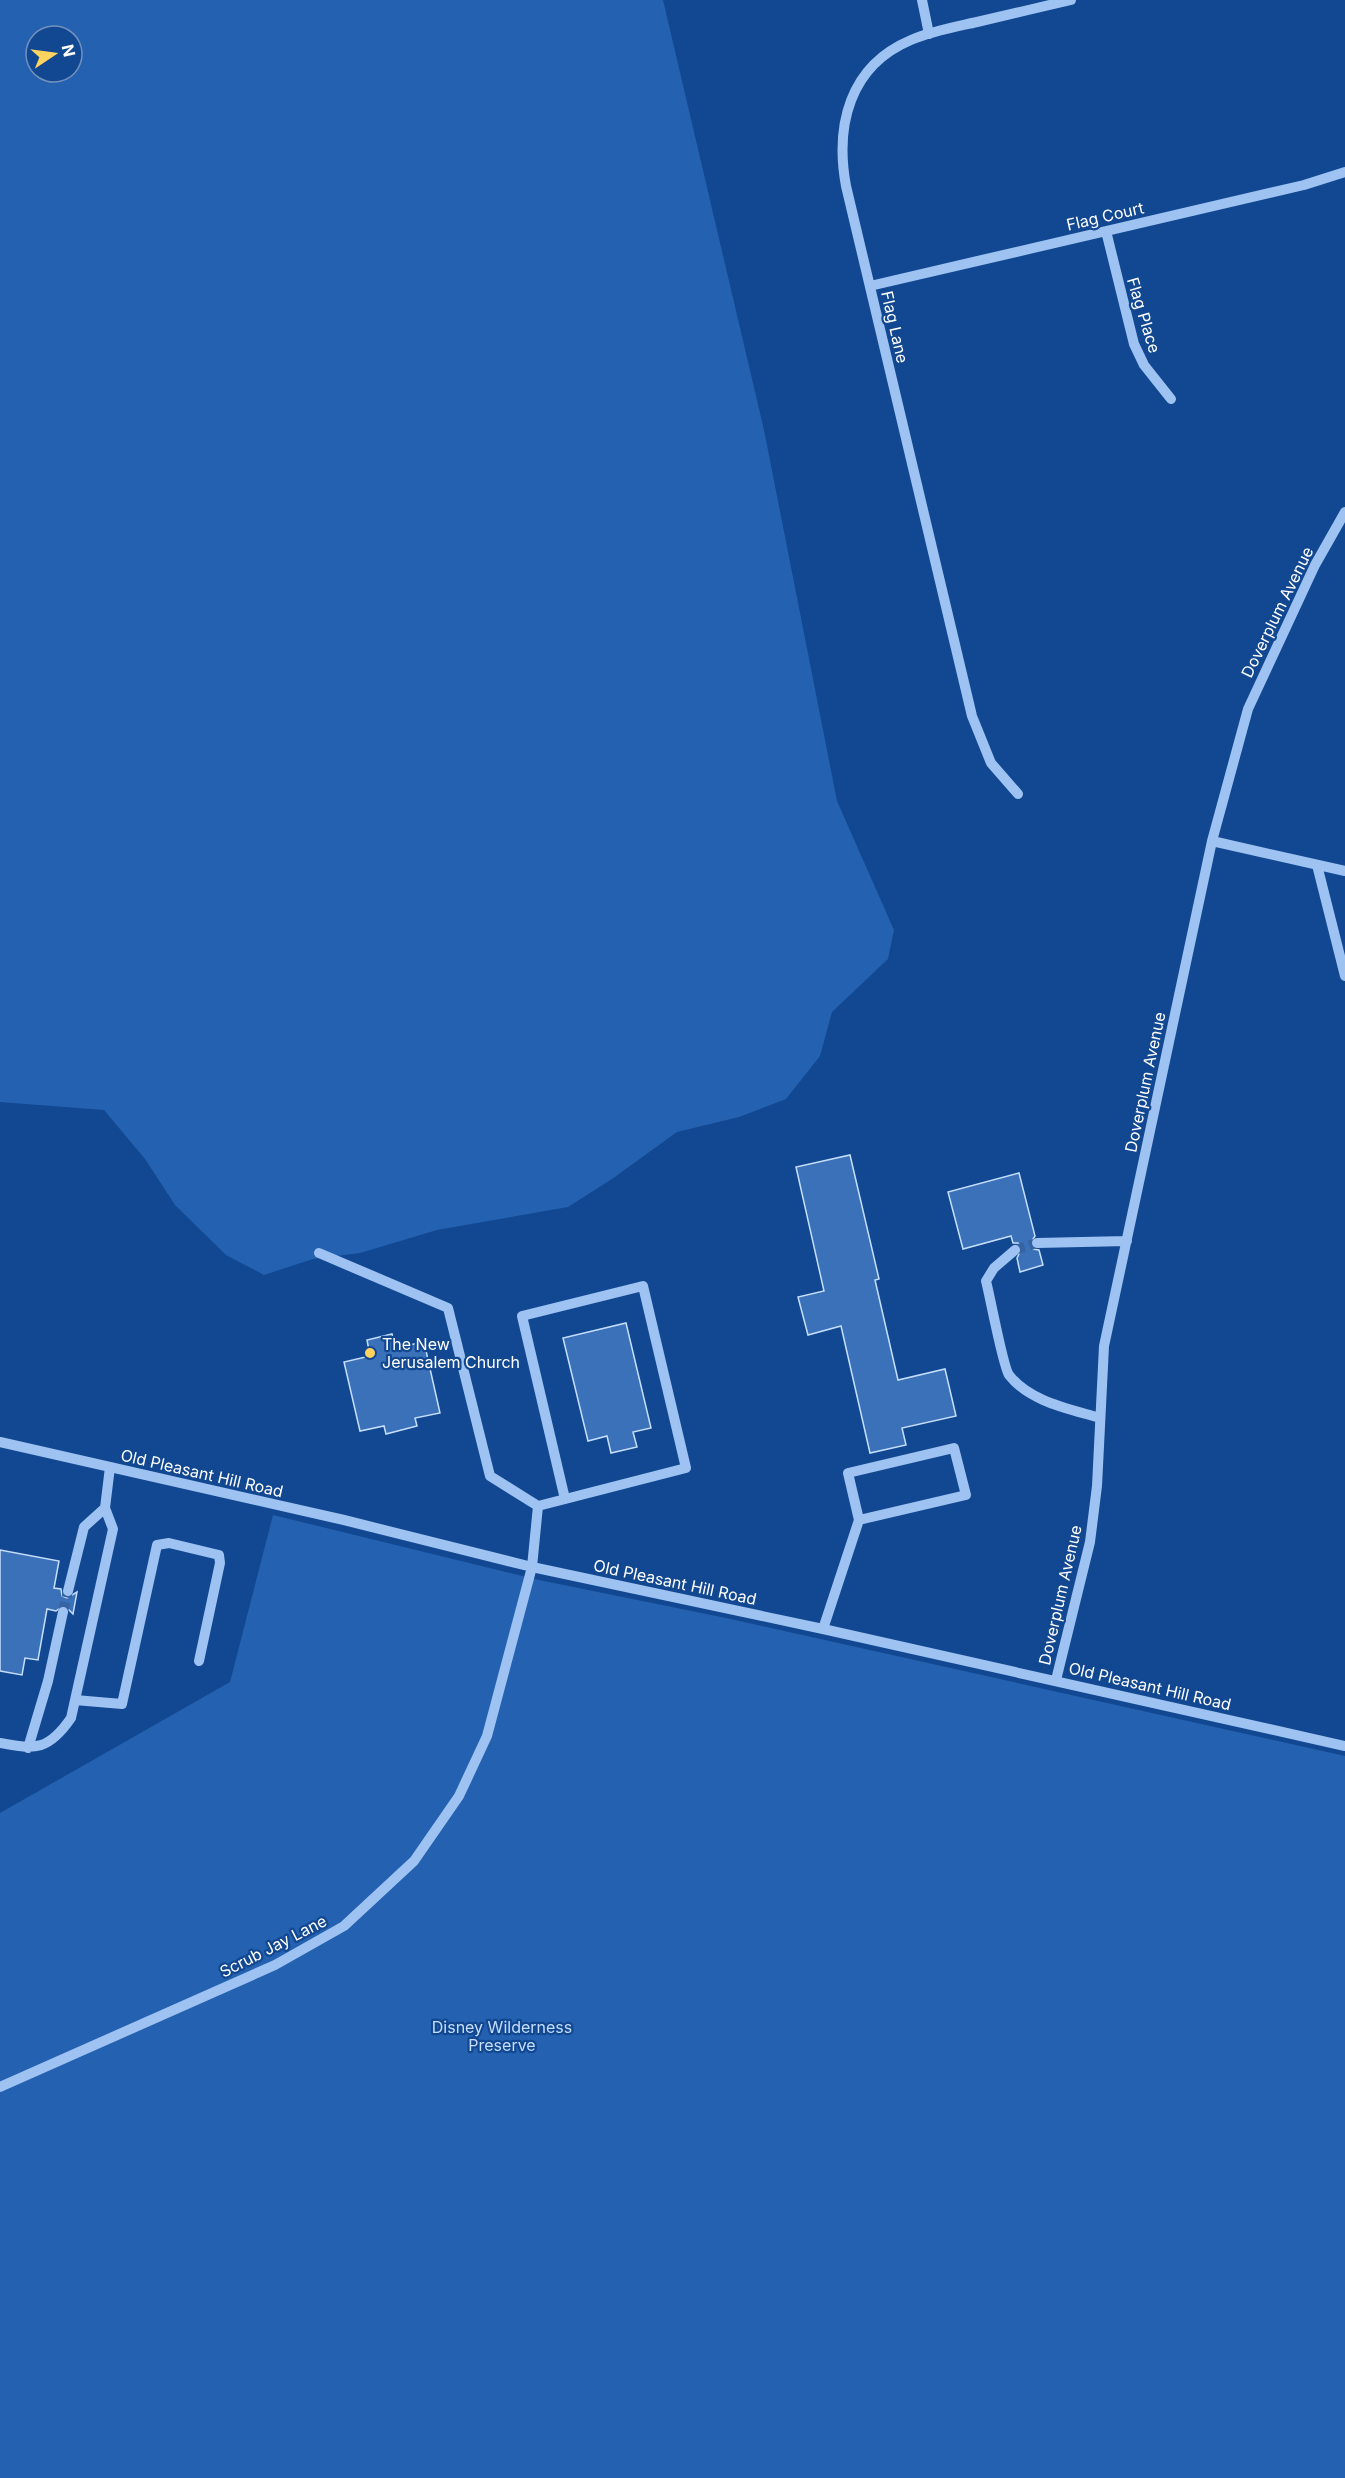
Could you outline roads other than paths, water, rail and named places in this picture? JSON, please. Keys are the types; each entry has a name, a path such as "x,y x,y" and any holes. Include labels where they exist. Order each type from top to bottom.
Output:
{"street":[{"path":"921,0 929,34"},
{"name":"Flag Lane","path":"1018,794 991,763 972,716 842,165 843,121 857,88 867,72 902,45 929,34 1071,0"},
{"name":"Flag Court","path":"870,286 1304,185 1345,172"},
{"name":"Flag Place","path":"1106,231 1134,344 1144,365 1171,399"},
{"name":"Doverplum Avenue","path":"1056,1680 1090,1542 1104,1346 1212,841 1248,709 1315,565 1345,512"},
{"path":"1212,841 1345,871"},
{"path":"1317,865 1340,930 1345,976"},
{"path":"1037,1243 1127,1241"},
{"path":"1015,1250 994,1268 986,1281 1007,1374 1021,1386 1045,1400 1100,1418"},
{"path":"318,1253 448,1308 490,1476 538,1506 566,1499 686,1468 643,1286 522,1316 566,1499"},
{"name":"Old Pleasant Hill Road","path":"0,1442 344,1520 532,1568 1056,1680 1345,1746"},
{"path":"823,1629 859,1520 848,1473 954,1448 966,1495 859,1520"},
{"path":"0,1743 28,1748 46,1744 59,1735 71,1718 113,1529 105,1508 110,1467"},
{"name":"Scrub Jay Lane","path":"0,2087 275,1965 344,1926 414,1861 459,1796 487,1736 532,1568 538,1506"},
{"path":"68,1591 84,1527 105,1508"},
{"path":"75,1700 122,1704 158,1545 169,1543 219,1555 220,1563 199,1661"},
{"path":"28,1748 48,1681 63,1612"}],"tunnel":[{"path":"1015,1250 1037,1243"},
{"path":"63,1612 68,1591"}],"place":[{"name":"The New Jerusalem Church","path":"370,1353"}],"park label":[{"name":"Disney Wilderness Preserve","path":"502,2036"}]}
